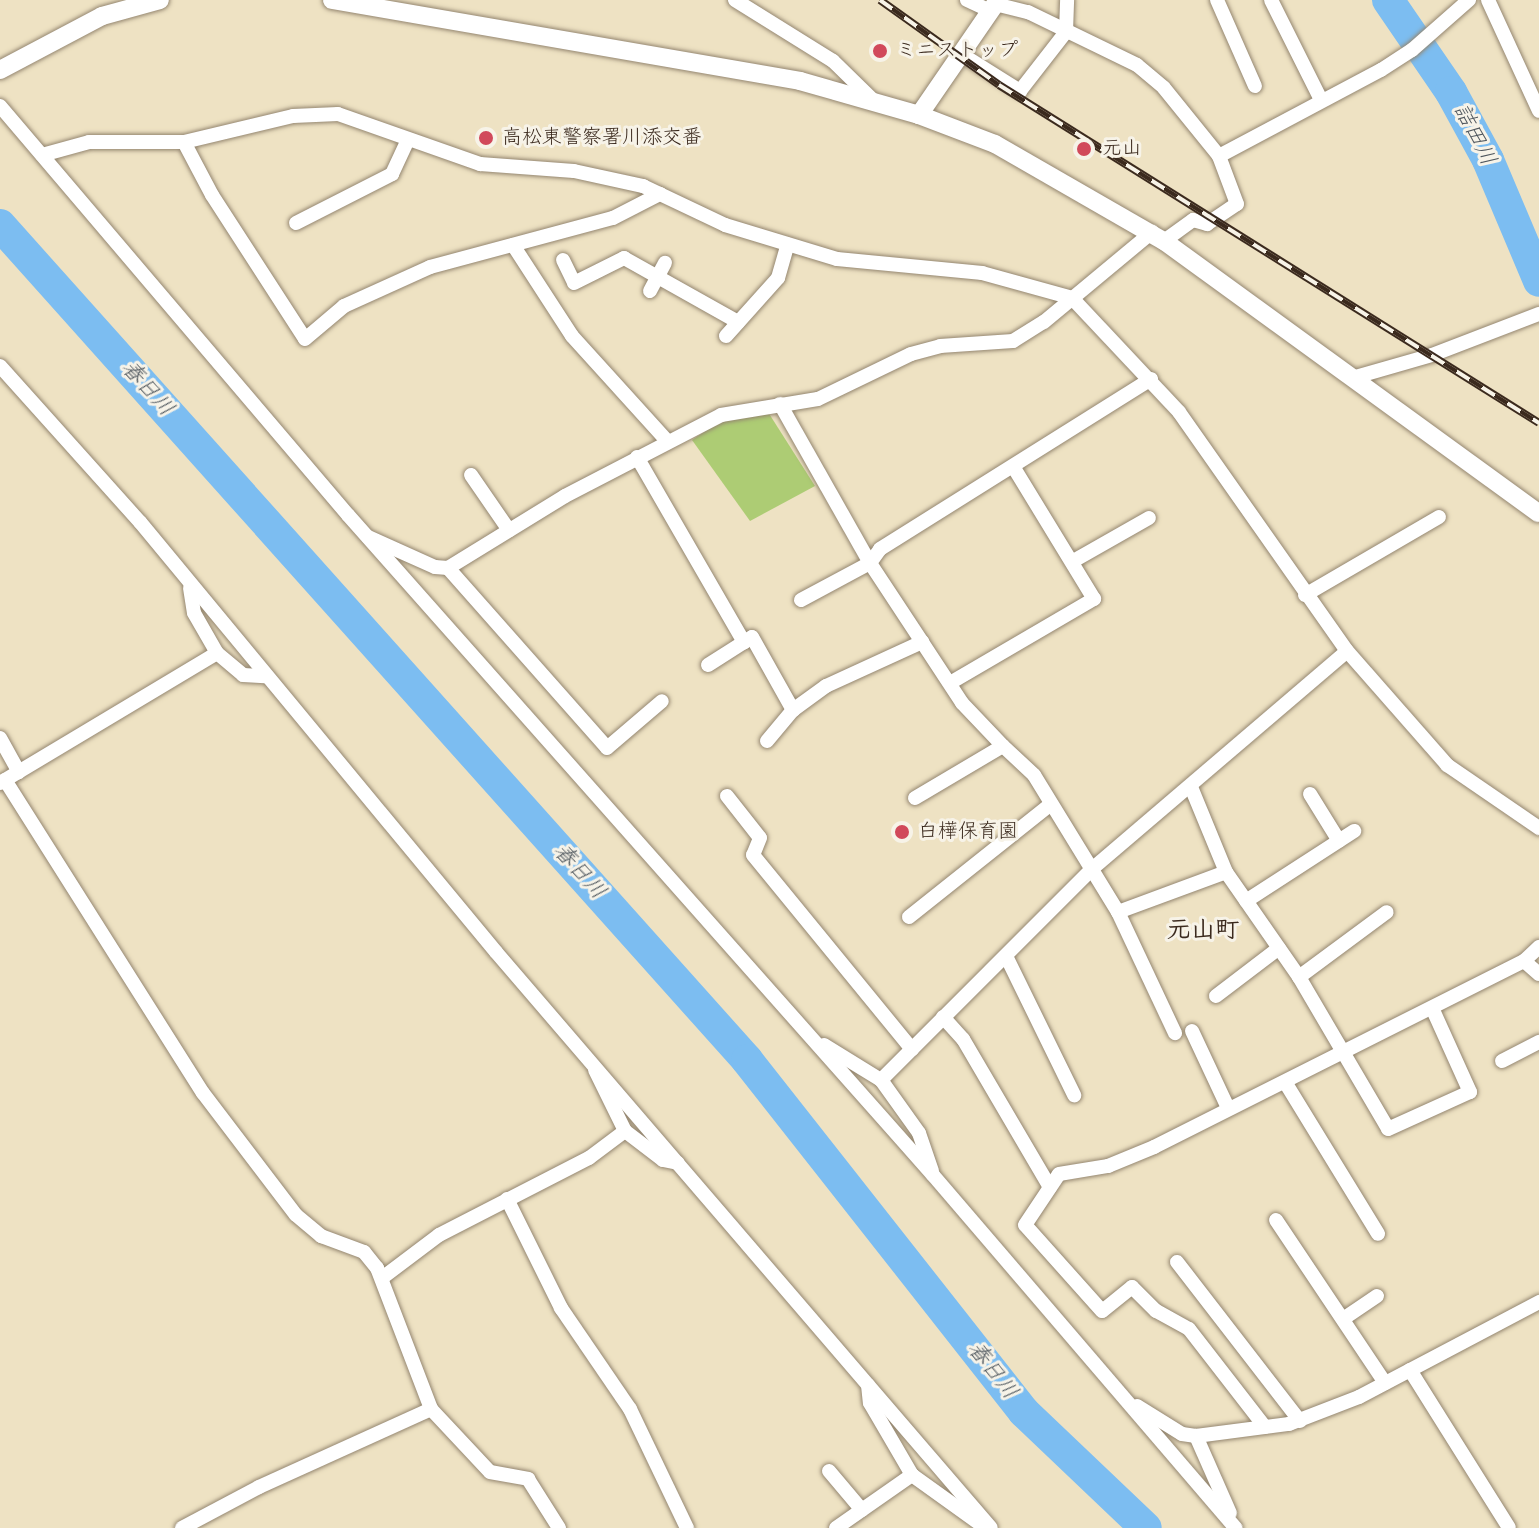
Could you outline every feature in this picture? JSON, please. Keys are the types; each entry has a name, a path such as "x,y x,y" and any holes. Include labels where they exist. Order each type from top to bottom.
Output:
{"street":[{"path":"0,70 58,35 120,9 160,0"},
{"path":"332,0 800,81 919,115 995,144 1158,236 1539,513"},
{"path":"735,0 833,61 875,102"},
{"path":"448,568 637,457 721,415 839,391 904,357 940,346 1013,341 1158,236 1193,220 1207,224 1237,204 1219,156 1164,88 1137,65 1028,12 967,0"},
{"path":"961,54 1020,91 1066,32 1067,0"},
{"path":"1217,0 1255,86"},
{"path":"1271,0 1321,100"},
{"path":"1219,156 1412,50 1469,0"},
{"path":"1488,0 1539,111"},
{"path":"919,115 994,5"},
{"path":"0,106 368,537 933,1175 1236,1528 1196,1436"},
{"path":"42,155 89,142 156,138 184,142 317,113 338,114 480,164 574,171 660,194 725,225 837,259 982,273 1072,298 1151,379 1347,651 1447,765 1539,828"},
{"path":"296,223 392,174 408,139"},
{"path":"184,142 212,195 305,339 344,306 430,267 613,218 660,194"},
{"path":"726,336 778,278 788,244"},
{"path":"513,245 572,336 668,442"},
{"path":"563,260 574,283 624,258 661,270 738,322"},
{"path":"650,291 661,270"},
{"path":"1352,378 1432,355 1539,314"},
{"path":"0,366 140,522 190,588 989,1528"},
{"path":"801,600 870,563 880,549 1014,468 1151,379"},
{"path":"780,404 870,563 950,683 1003,746 1034,775 1118,912 1175,1033"},
{"path":"637,457 744,642"},
{"path":"950,683 1090,606 1094,599 1075,560 1014,468"},
{"path":"471,475 509,530"},
{"path":"1305,595 1439,517"},
{"path":"1075,560 1149,518"},
{"path":"368,537 448,568 607,748 662,701"},
{"path":"190,588 194,613 217,653 243,675 265,676"},
{"path":"708,665 752,637 793,710"},
{"path":"767,741 793,710 826,686 922,642"},
{"path":"881,1080 1007,958 1092,869 1347,651"},
{"path":"217,653 2,782 203,1093 296,1215 321,1236 364,1252 382,1278 431,1409 490,1472 528,1479 559,1528"},
{"path":"0,738 19,772"},
{"path":"915,798 1003,746"},
{"path":"1191,787 1226,872 1299,977 1388,1129 1470,1092 1432,1008"},
{"path":"1310,794 1339,841"},
{"path":"727,796 760,838 753,855 912,1049"},
{"path":"909,917 1051,804"},
{"path":"1246,901 1354,831"},
{"path":"1118,912 1226,872"},
{"path":"1299,977 1387,912"},
{"path":"1265,1427 1189,1329 1156,1311 1132,1287 1102,1311 1025,1225 1059,1174 1108,1166 1432,1008 1524,961 1539,947"},
{"path":"1216,996 1279,948"},
{"path":"1007,958 1074,1095"},
{"path":"1524,961 1539,974"},
{"path":"943,1017 963,1039 1050,1187"},
{"path":"1192,1031 1228,1108"},
{"path":"811,1037 881,1080 919,1133 933,1175"},
{"path":"1502,1061 1539,1042"},
{"path":"594,1066 625,1131 663,1160 679,1163"},
{"path":"1285,1082 1378,1234"},
{"path":"382,1278 439,1235 589,1158 625,1131"},
{"path":"507,1199 561,1308 630,1409 687,1528"},
{"path":"1276,1220 1385,1383"},
{"path":"1177,1262 1300,1421"},
{"path":"1343,1319 1377,1296"},
{"path":"1124,1398 1182,1434 1196,1436 1300,1421 1385,1383 1539,1302"},
{"path":"1410,1370 1509,1528"},
{"path":"868,1385 870,1403 912,1475 929,1492 989,1528"},
{"path":"182,1528 431,1409"},
{"path":"829,1471 862,1510"},
{"path":"836,1528 912,1475"}],"green space":[{"path":"768,412 815,486 750,521 692,440 719,422"}],"waterway":[{"name":"詰田川","path":"1388,0 1451,92 1488,160 1539,281"},
{"name":"春日川","path":"0,225 747,1060 1024,1412 1146,1528"}],"railway":[{"path":"880,0 999,85 1539,423"}],"place":[{"name":"ミニストップ","path":"880,51"},
{"name":"高松東警察署川添交番","path":"486,138"},
{"name":"元山","path":"1084,149"},
{"name":"白樺保育園","path":"902,832"}],"district":[{"name":"元山町","path":"1203,931"}]}
